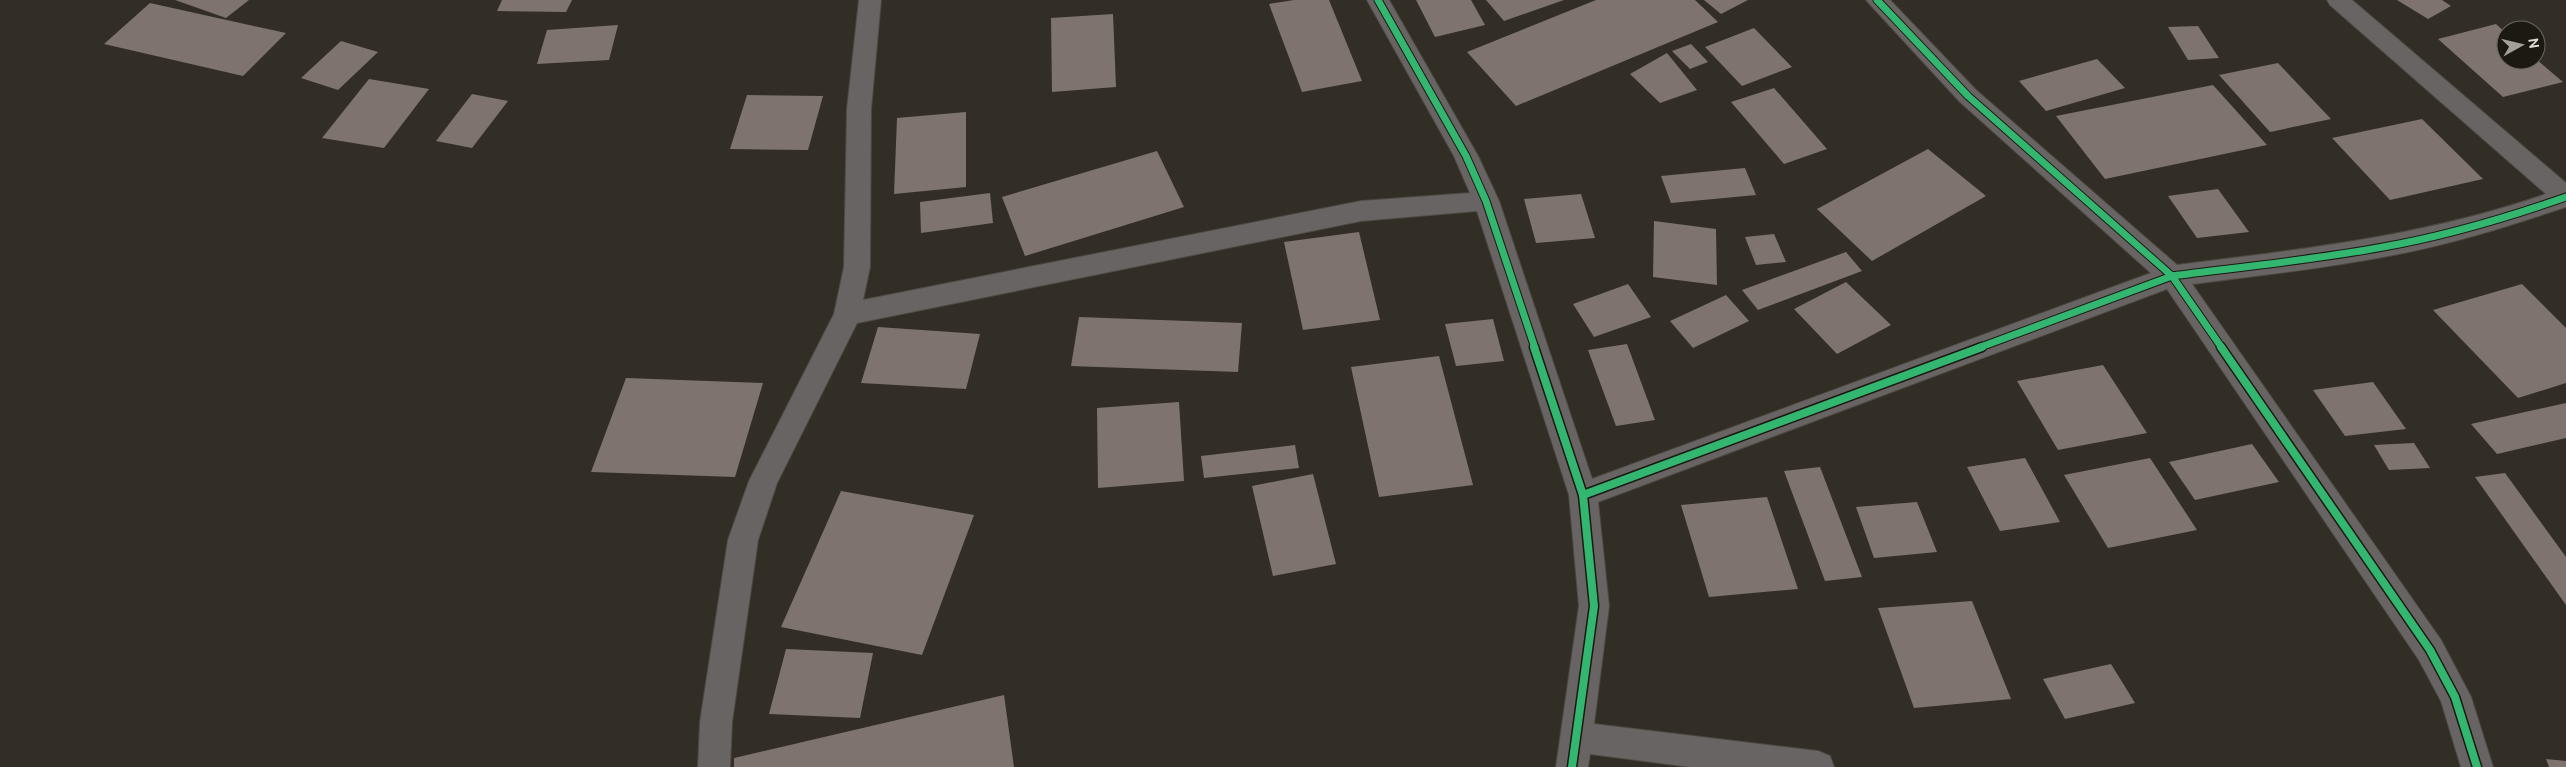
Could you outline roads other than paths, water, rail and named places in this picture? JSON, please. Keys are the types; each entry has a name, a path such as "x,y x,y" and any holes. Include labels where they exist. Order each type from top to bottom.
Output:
{"street":[{"path":"714,767 716,722 743,540 762,481 835,342 847,314 857,267 858,109 870,0"},
{"path":"1378,0 1466,156 1486,201 1583,495 1594,606 1574,752 1818,767"},
{"path":"1877,0 1968,96 2172,276 2430,650 2455,697 2477,767"},
{"path":"1583,495 2172,276 2348,253 2394,245 2448,233 2566,198 2338,0"},
{"path":"847,314 1361,211 1486,201"}]}
